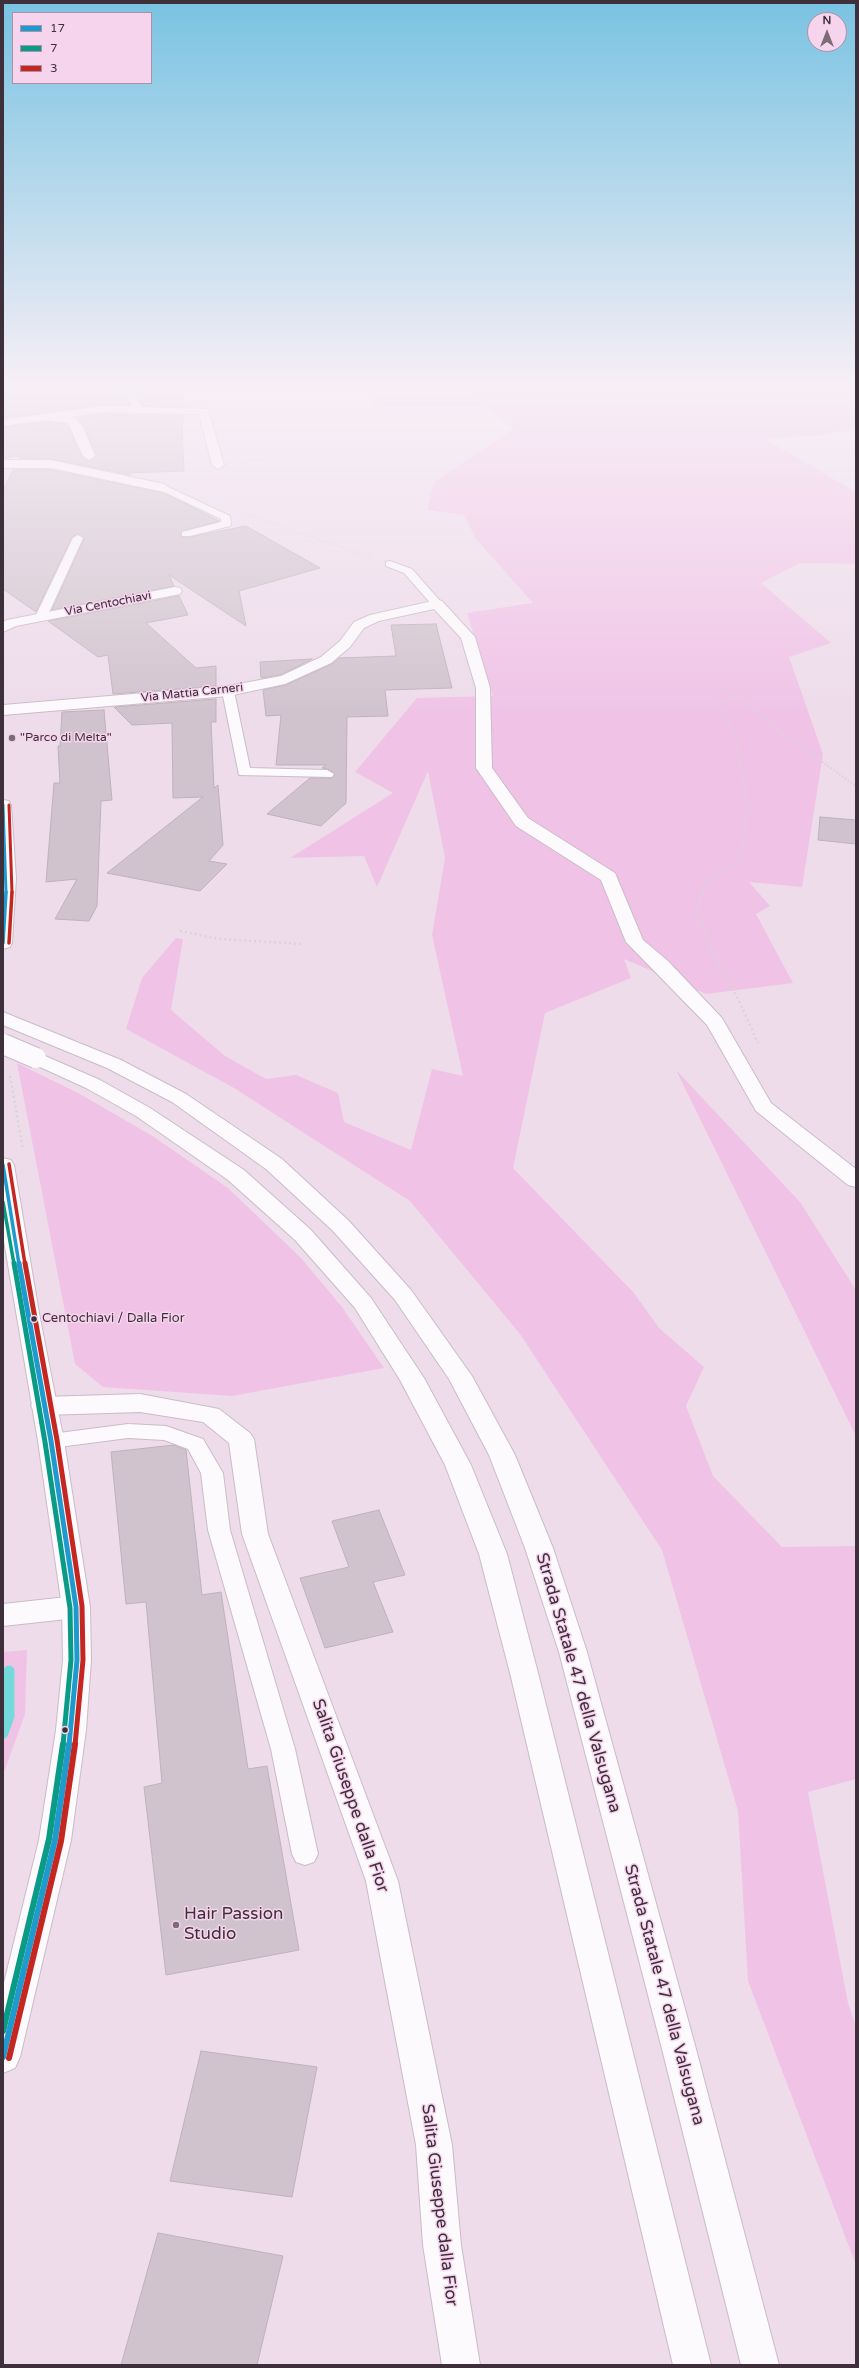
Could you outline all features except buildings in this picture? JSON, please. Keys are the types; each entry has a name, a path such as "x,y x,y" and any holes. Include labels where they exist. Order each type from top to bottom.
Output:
{"main road":[{"name":"Via Centochiavi","path":"3,628 12,623 175,591"},
{"name":"Via Mattia Carneri","path":"3,710 228,692 285,680 326,660 345,644 359,625 375,618 437,604"},
{"path":"437,604 468,637 483,688 484,768 522,822 609,877 635,942 660,965 715,1022 763,1107 856,1180"},
{"path":"3,805 7,878 3,943"},
{"name":"Strada Statale 47 della Valsugana","path":"3,1018 93,1084 143,1112 236,1175 303,1234 363,1303 412,1378 458,1465 493,1554 524,1673 692,2365"},
{"name":"Strada Statale 47 della Valsugana","path":"3,1044 42,1047 114,1064 179,1098 274,1164 341,1226 403,1295 467,1390 502,1455 539,1548 573,1652 677,2041 760,2365"},
{"path":"3,1165 51,1441 76,1607 77,1660 71,1730 55,1840 3,2057"},
{"name":"Salita Giuseppe dalla Fior","path":"44,1406 140,1403 210,1415 241,1439 255,1534 382,1881 434,2145 442,2245 461,2365"},
{"path":"3,1615 76,1607"}],"lane":[{"path":"177,495 226,518 226,524 186,534"},
{"name":"Via Centochiavi","path":"41,617 78,538"},
{"path":"390,564 408,571 437,604"},
{"path":"228,692 244,772 328,774"},
{"path":"51,1441 128,1431 166,1433 196,1444 212,1474 219,1530 283,1748 305,1854"}],"path":[{"path":"239,512 390,564"},
{"path":"759,1046 740,1003 712,951 696,912 703,887 740,858 748,807 741,759 735,734 717,704 733,696 753,708 783,734 856,786"},
{"path":"180,931 220,939 304,944"}],"shaded area":[{"path":"430,495 856,495 856,564 800,563 761,583 831,643 789,657 823,754 802,887 749,882 770,906 756,914 793,983 706,994 624,959 631,978 545,1013 513,1168 634,1293 659,1328 704,1367 686,1406 713,1476 782,1547 856,1546 856,1779 808,1792 848,2003 856,2027 856,2265 748,1981 738,1811 662,1550 520,1334 410,1201 234,1088 126,1029 142,978 176,938 183,939 171,1010 225,1056 266,1079 296,1075 338,1093 344,1122 411,1150 432,1069 463,1076 432,935 445,858 428,771 377,887 364,856 290,858 393,793 355,772 417,698 493,696 467,613 533,603 476,539 464,515 427,510"},
{"path":"17,1063 78,1093 154,1137 228,1188 301,1258 342,1307 384,1368 232,1396 103,1387 75,1364"},
{"path":"676,1070 800,1202 856,1290 856,1436"},
{"path":"27,1650 25,1714 3,1775 3,1652"}],"waterway":[{"path":"3,1733 9,1716 9,1671"}],"transit line":[{"name":"17","path":"3,805 7,878 3,943"},
{"name":"3","path":"9,805 13,878 9,943"},
{"name":"3","path":"9,1164 33,1312 57,1440 82,1606 83,1660 77,1731 61,1841 9,2058"},
{"name":"17","path":"3,1165 27,1313 51,1441 76,1607 77,1660 71,1730 55,1840 3,2057"},
{"name":"7","path":"3,1202 45,1442 70,1608 71,1660 65,1729 49,1839 3,2031"}],"place":[{"name":"\"Parco di Melta\"","path":"12,738"},
{"name":"Centochiavi / Dalla Fior","path":"34,1319"},
{"name":"Hair Passion Studio","path":"176,1925"}]}
